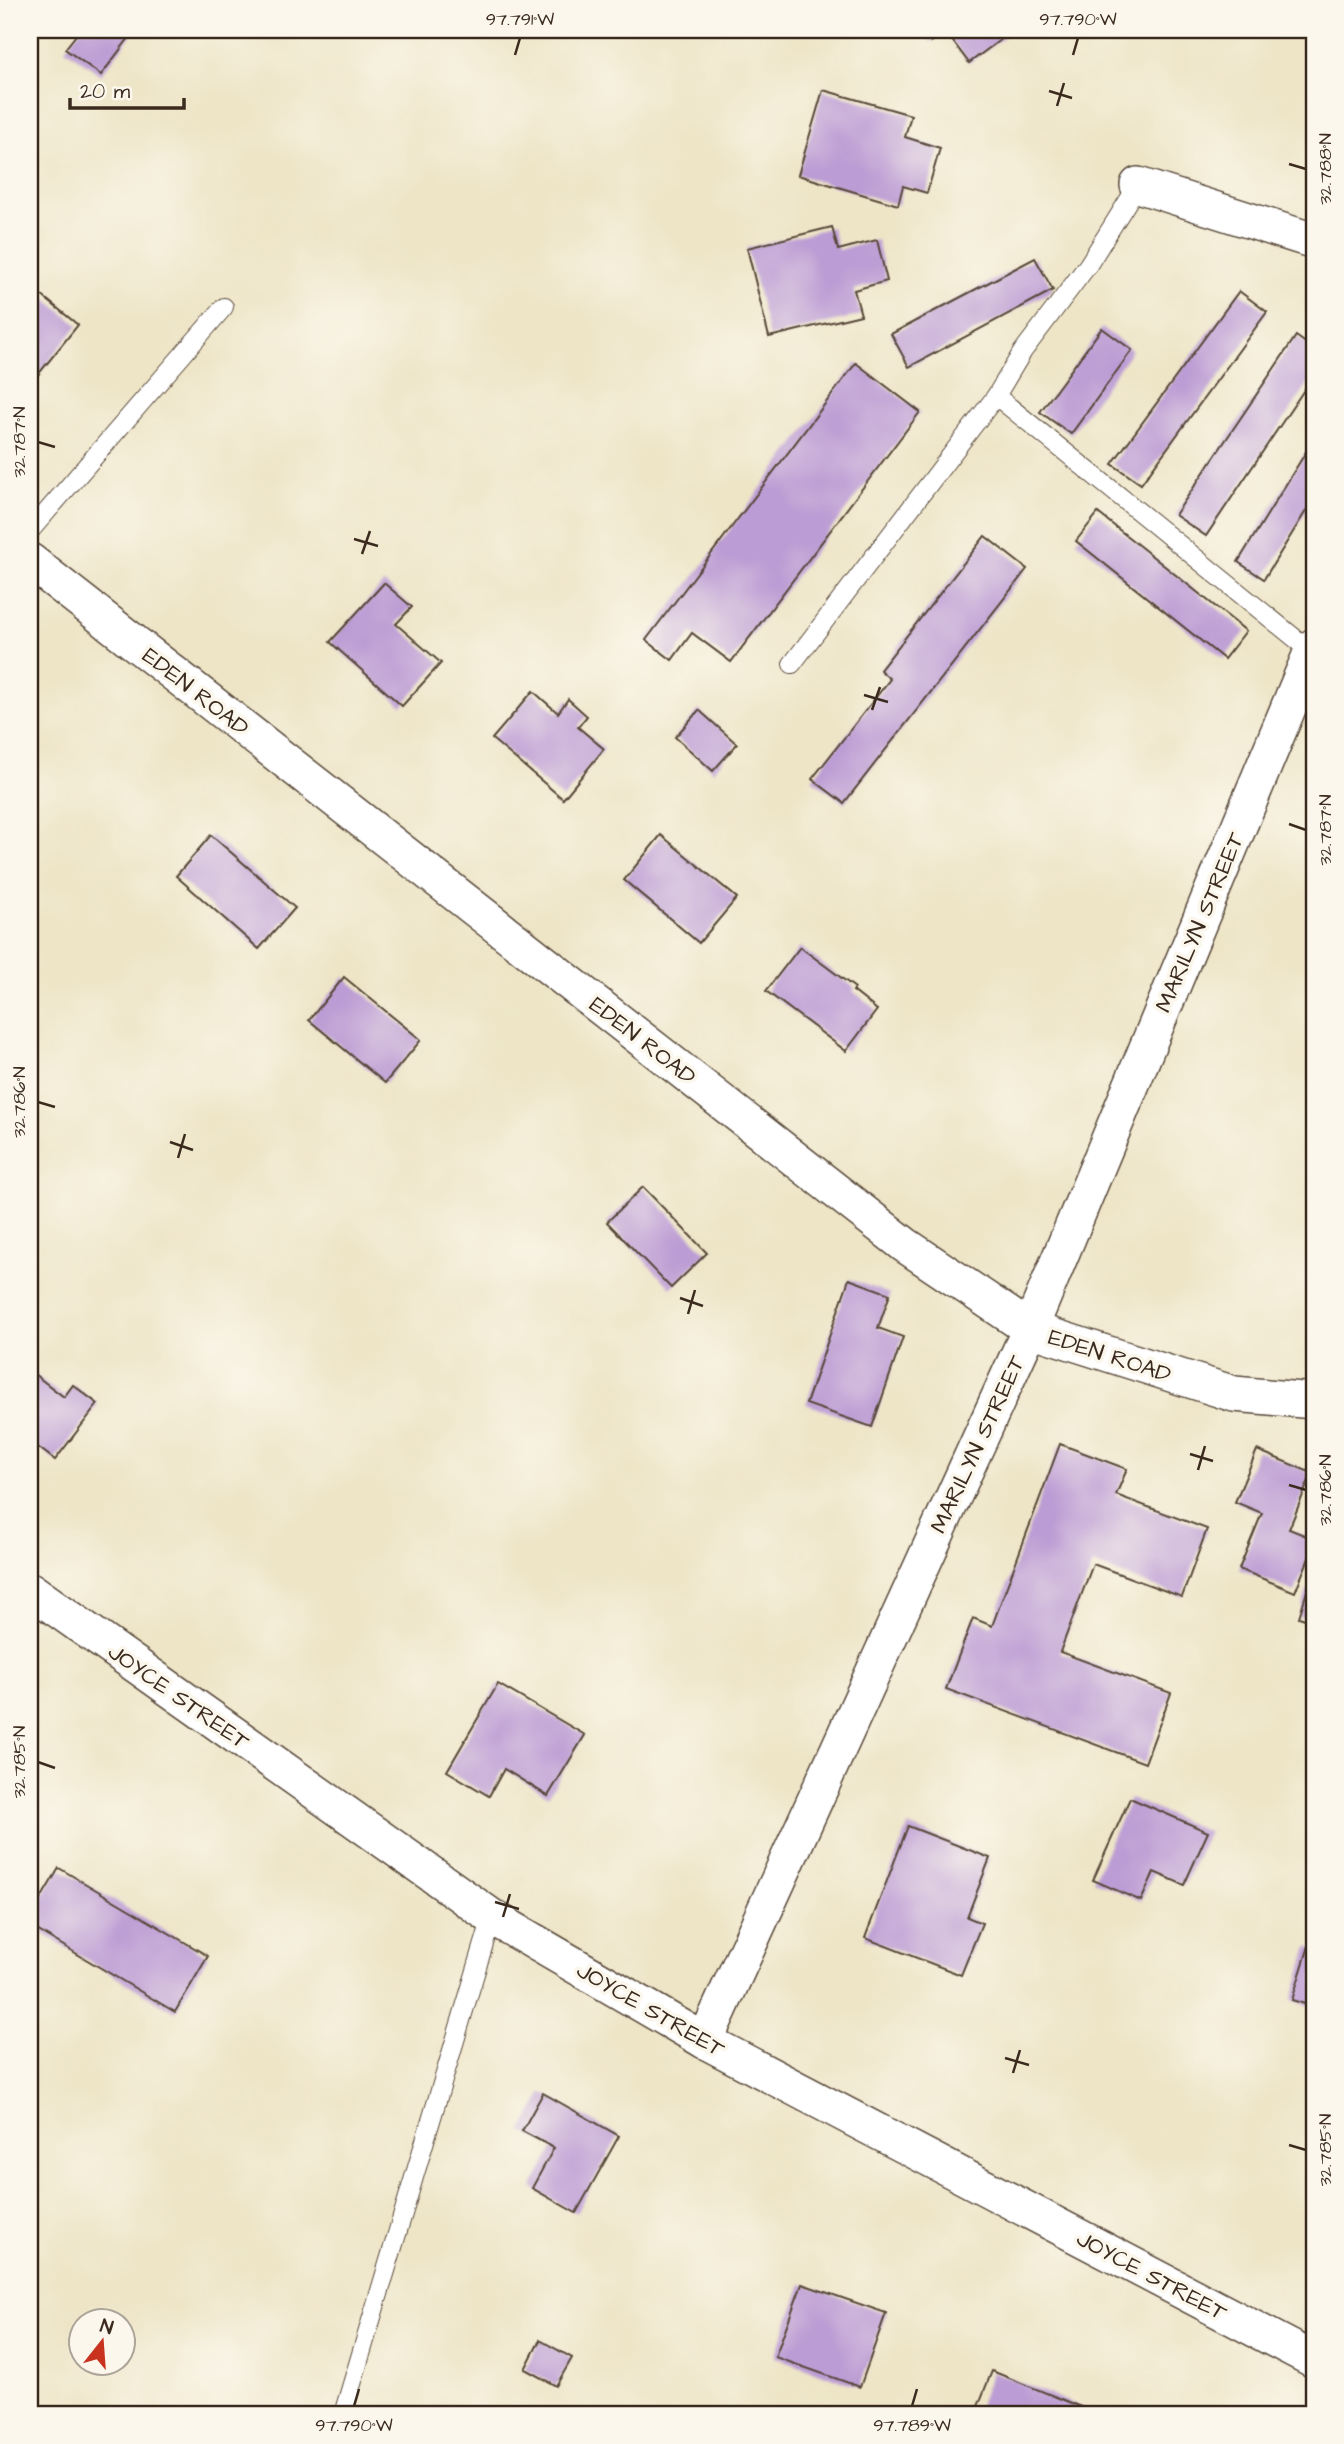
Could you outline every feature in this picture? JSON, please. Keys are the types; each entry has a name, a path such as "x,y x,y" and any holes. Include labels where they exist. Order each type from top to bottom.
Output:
{"street":[{"path":"1138,185 1314,241"},
{"name":"EDEN ROAD","path":"30,561 905,1245 1030,1329 1234,1394 1314,1401"},
{"name":"MARILYN STREET","path":"705,2041 1030,1329 1313,649"},
{"name":"JOYCE STREET","path":"30,1590 492,1917 705,2041 1314,2360"}],"lane":[{"path":"792,664 996,396 1023,351 1088,265 1138,185"},
{"path":"30,531 224,307"},
{"path":"996,396 1313,649"},
{"path":"343,2414 492,1917"}],"building":[{"path":"80,30 135,30 101,75 65,49"},
{"path":"922,30 1005,30 1008,34 969,63 945,31 931,42"},
{"path":"823,90 911,115 905,137 940,148 927,193 903,186 898,205 798,175"},
{"path":"832,227 838,250 877,240 887,281 854,290 861,315 769,337 747,248"},
{"path":"1035,258 1053,290 909,367 891,334"},
{"path":"30,286 78,325 37,376 30,370"},
{"path":"1239,291 1267,312 1141,484 1112,464"},
{"path":"1102,328 1132,350 1071,434 1040,412"},
{"path":"1296,336 1314,349 1314,375 1206,536 1175,515"},
{"path":"856,363 920,412 731,662 692,633 672,660 646,640"},
{"path":"1314,439 1314,498 1264,579 1238,562"},
{"path":"1098,513 1246,631 1224,659 1076,541"},
{"path":"985,536 1027,569 844,803 812,779 890,679 880,670"},
{"path":"384,583 412,607 396,624 441,663 402,706 330,642"},
{"path":"533,691 558,713 568,699 587,716 578,727 604,749 563,799 492,739"},
{"path":"699,710 737,744 713,771 675,737"},
{"path":"211,835 295,908 259,949 176,876"},
{"path":"661,835 737,898 699,943 624,880"},
{"path":"800,947 855,988 853,991 877,1010 846,1051 766,991"},
{"path":"344,977 421,1040 385,1083 309,1020"},
{"path":"643,1187 707,1253 671,1288 607,1222"},
{"path":"849,1279 890,1294 878,1328 903,1337 872,1427 806,1404"},
{"path":"30,1371 64,1397 73,1385 98,1404 55,1460 30,1441"},
{"path":"1060,1444 1127,1469 1116,1495 1207,1529 1182,1597 1093,1564 1060,1652 1171,1693 1145,1763 946,1689 973,1618 992,1626"},
{"path":"1257,1450 1312,1473 1289,1529 1314,1539 1314,1546 1295,1592 1239,1569 1262,1513 1235,1502"},
{"path":"1312,1575 1314,1576 1314,1622 1299,1617"},
{"path":"498,1684 585,1735 548,1796 504,1769 489,1796 447,1771"},
{"path":"1130,1798 1208,1832 1184,1885 1154,1872 1141,1901 1093,1880"},
{"path":"908,1826 990,1858 967,1917 982,1923 961,1975 865,1938"},
{"path":"59,1868 208,1956 175,2012 30,1926 30,1917"},
{"path":"1309,1946 1314,1948 1314,2007 1292,2000"},
{"path":"543,2093 619,2136 576,2213 532,2188 554,2148 522,2131"},
{"path":"802,2284 886,2313 860,2387 775,2357"},
{"path":"540,2340 572,2358 556,2386 525,2369"},
{"path":"992,2371 1098,2414 975,2414"}]}
